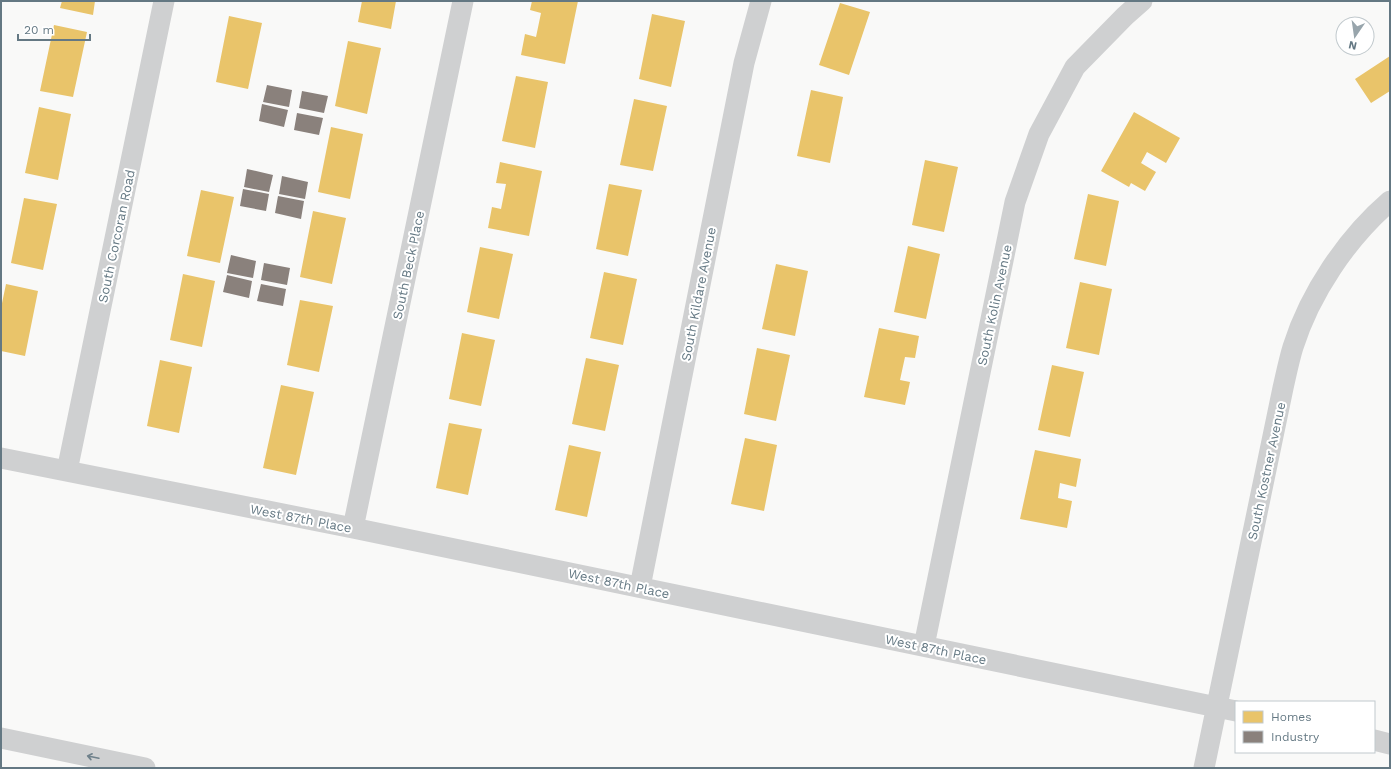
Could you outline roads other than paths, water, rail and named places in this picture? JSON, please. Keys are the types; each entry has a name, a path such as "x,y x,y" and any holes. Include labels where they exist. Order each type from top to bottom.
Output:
{"street":[{"name":"South Corcoran Road","path":"67,471 164,1"},
{"name":"South Beck Place","path":"353,528 463,1"},
{"name":"South Kildare Avenue","path":"640,587 742,70 761,1"},
{"name":"South Kolin Avenue","path":"924,646 1016,202 1040,134 1075,67 1125,16 1142,1"},
{"name":"South Kostner Avenue","path":"1204,768 1226,709 1283,388 1293,346 1309,307 1328,272 1354,238 1377,212 1390,201"},
{"name":"West 87th Place","path":"1,458 353,528 1226,709"},
{"path":"1,738 144,768"},
{"path":"1375,740 1390,744"}]}
